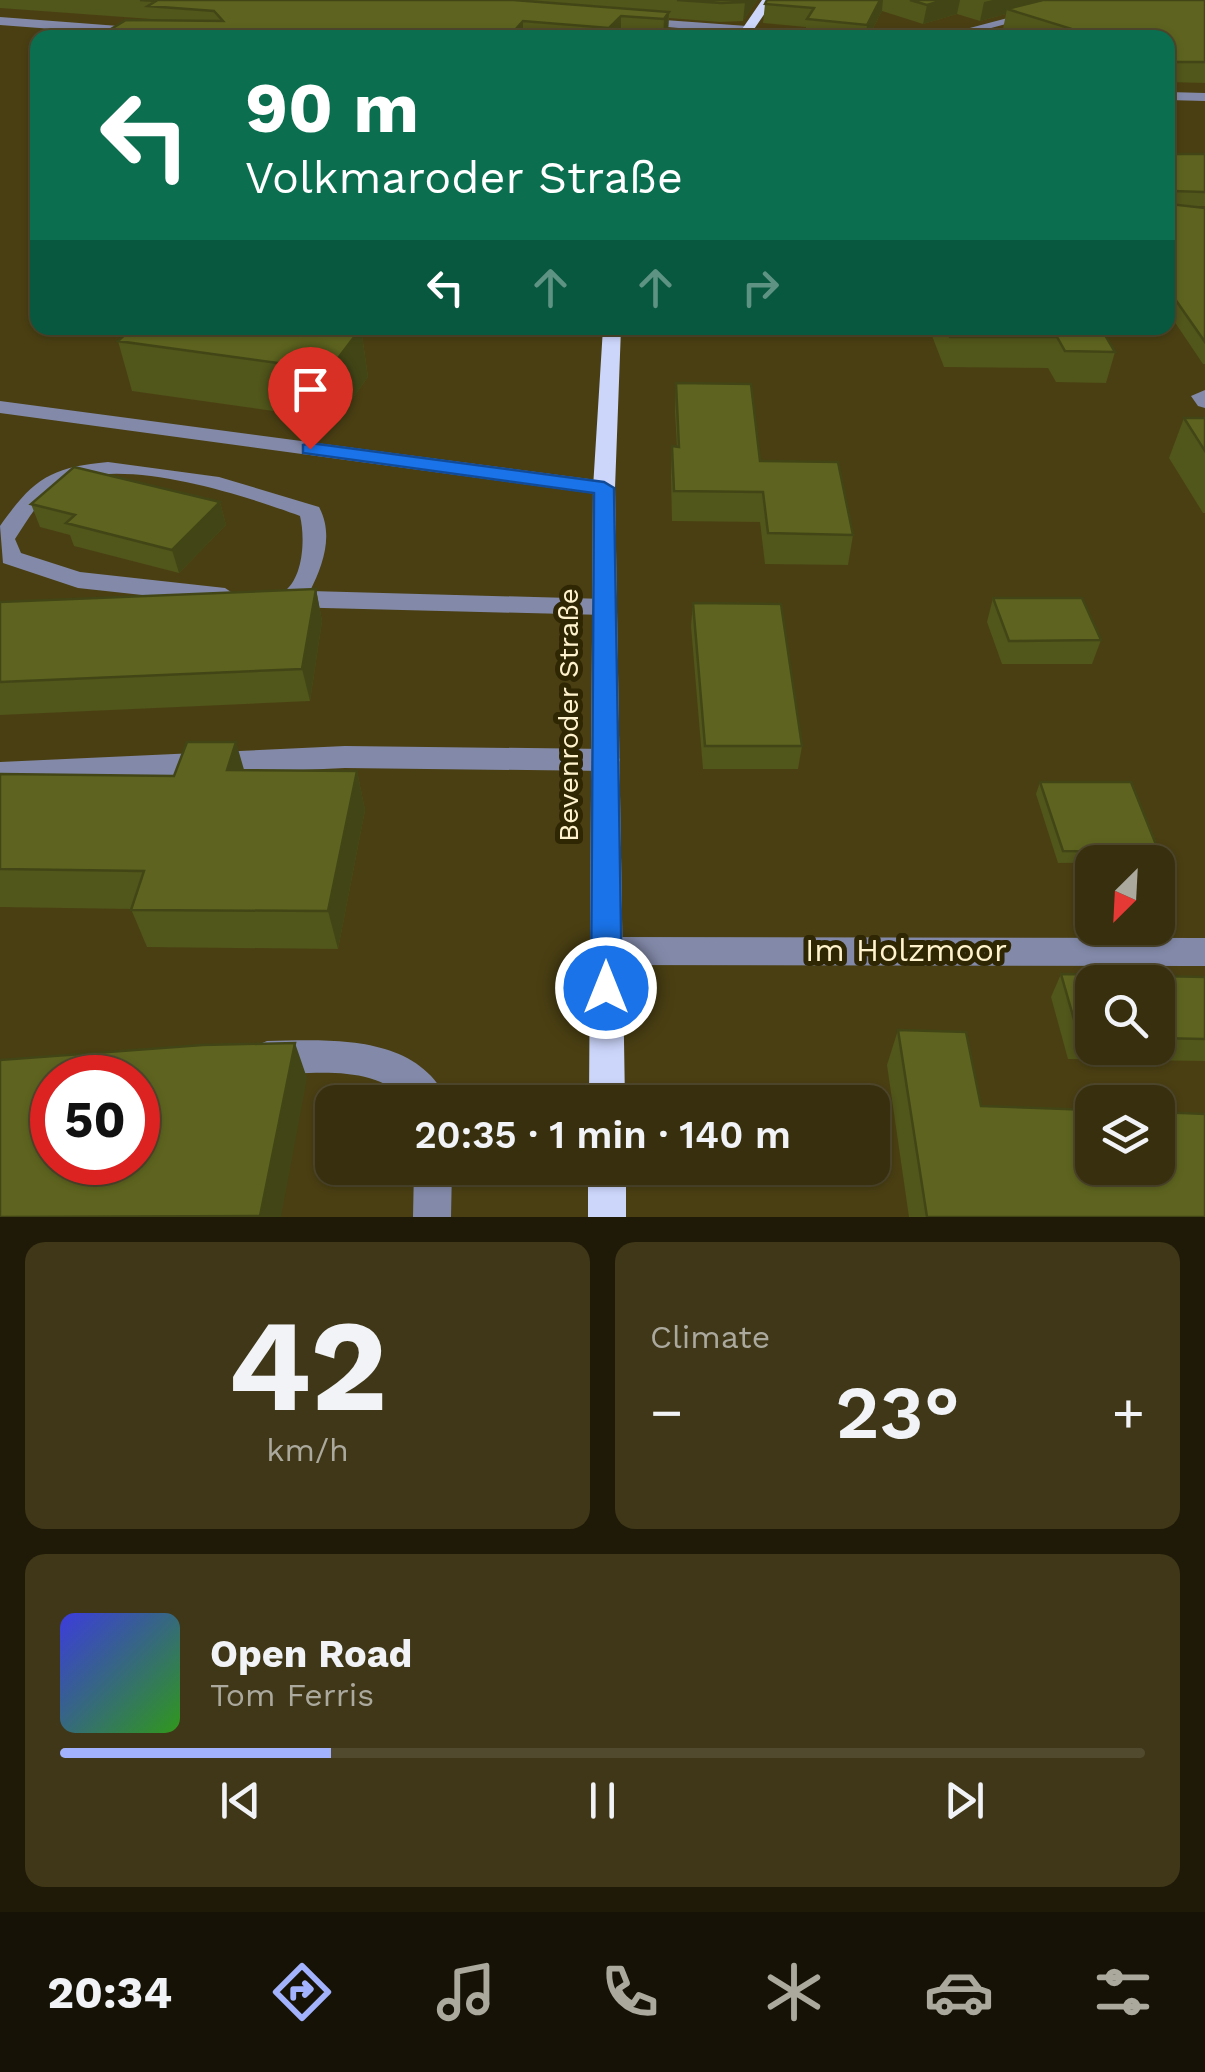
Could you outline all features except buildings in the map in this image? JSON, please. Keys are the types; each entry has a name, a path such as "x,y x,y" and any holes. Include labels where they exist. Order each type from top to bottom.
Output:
{"main road":[{"path":"748,30 768,0"},
{"name":"Bevenroder Straße","path":"606,1085 604,488 612,335"},
{"path":"607,1185 607,1217"}],"street":[{"path":"970,30 1089,0"},
{"path":"0,20 122,30"},
{"path":"615,20 708,30"},
{"path":"1175,96 1205,96"},
{"path":"0,407 604,488"},
{"path":"293,600 313,564 317,532 311,512 218,482 121,470 75,471 41,491 2,539 11,558 78,580 163,592 293,600 605,607"},
{"path":"0,773 345,757 606,760"},
{"name":"Im Holzmoor","path":"606,950 1205,952"},
{"path":"231,1059 366,1057 416,1085"},
{"path":"432,1217 433,1185"}],"route":[{"path":"310,449 604,488 606,988"}]}
